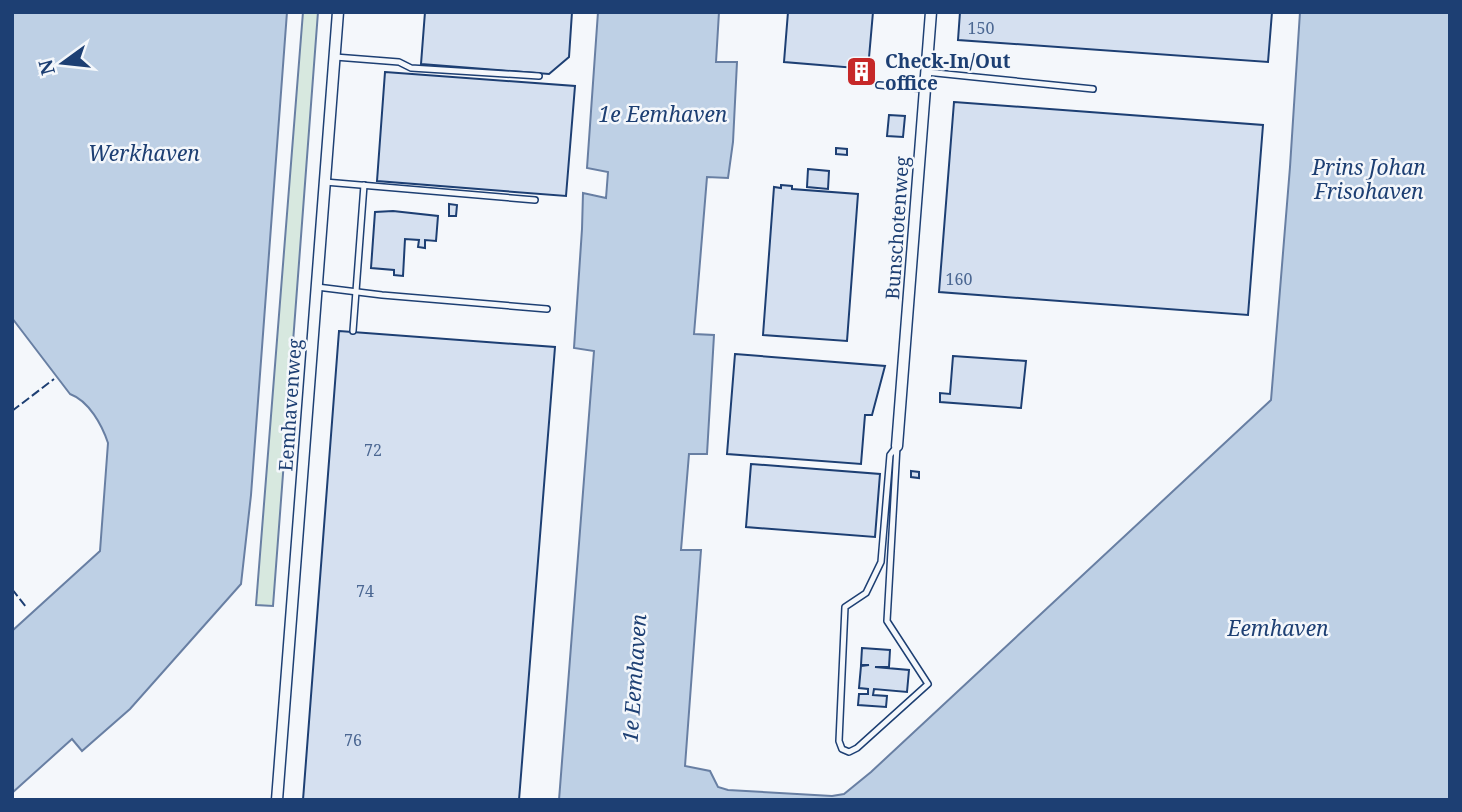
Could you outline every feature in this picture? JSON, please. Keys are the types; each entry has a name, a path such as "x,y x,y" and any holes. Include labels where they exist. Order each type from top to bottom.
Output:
{"street":[{"name":"Eemhavenweg","path":"277,800 338,12"},
{"name":"Bunschotenweg","path":"897,446 931,12"}],"lane":[{"path":"335,57 399,62 411,68 539,76"},
{"path":"926,72 1093,89"},
{"path":"879,85 925,89"},
{"path":"325,182 535,200"},
{"path":"352,331 364,185"},
{"path":"317,287 547,309"},
{"path":"897,446 887,621 928,684 857,748 849,752 842,749 839,741 845,607 866,593 881,562 890,455 897,446"}],"shaded area":[{"path":"303,12 318,12 273,606 256,605"}],"water":[{"name":"Werkhaven","path":"12,12 287,12 251,495 241,584 130,709 82,751 72,739 12,793 12,631 100,551 108,443 94,414 77,397 70,394 12,318"},
{"path":"598,12 719,12 716,62 737,62 733,142 728,178 707,177 694,334 714,335 707,454 689,454 681,550 701,550 685,766 710,771 718,787 728,790 832,796 844,794 871,772 1271,400 1300,12 1450,12 1450,800 559,800 594,351 574,348 583,193 606,198 608,172 587,168"}],"building":[{"path":"425,12 572,12 569,57 549,74 421,64"},
{"path":"788,12 873,12 868,69 784,62"},
{"path":"960,12 1272,12 1268,62 958,40"},
{"name":"Check-In/Out office","path":"855,69 870,71 869,75 855,74"},
{"path":"385,72 575,86 566,196 377,181"},
{"path":"954,102 1263,125 1248,315 939,292"},
{"path":"889,115 905,116 903,137 887,136"},
{"path":"836,148 847,149 847,155 836,154"},
{"path":"808,169 829,171 828,189 807,187"},
{"path":"781,185 792,186 792,189 858,194 847,341 763,335 774,187 781,188"},
{"path":"449,204 457,205 456,216 449,216"},
{"path":"393,211 438,216 436,241 425,240 425,248 418,247 419,240 405,239 403,276 394,275 394,270 371,268 375,212"},
{"path":"339,331 555,347 519,800 303,800"},
{"path":"735,354 885,366 872,415 865,415 861,464 727,454"},
{"path":"953,356 1026,361 1021,408 940,402 940,393 950,394"},
{"path":"751,464 880,474 875,537 746,527"},
{"path":"911,471 919,472 919,478 911,477"},
{"path":"862,648 890,650 889,667 875,667 909,670 907,692 874,689 873,695 887,696 886,707 858,705 859,694 868,694 868,689 859,688 861,666 869,665 861,665"}],"fence":[{"path":"12,411 54,379"},
{"path":"12,589 26,607"}],"place":[{"name":"Check-In/Out office","path":"862,72"}],"water label":[{"name":"1e Eemhaven","path":"663,114"},
{"name":"Prins Johan Frisohaven","path":"1369,179"},
{"name":"Eemhaven","path":"1278,628"},
{"name":"1e Eemhaven","path":"634,678"}]}
